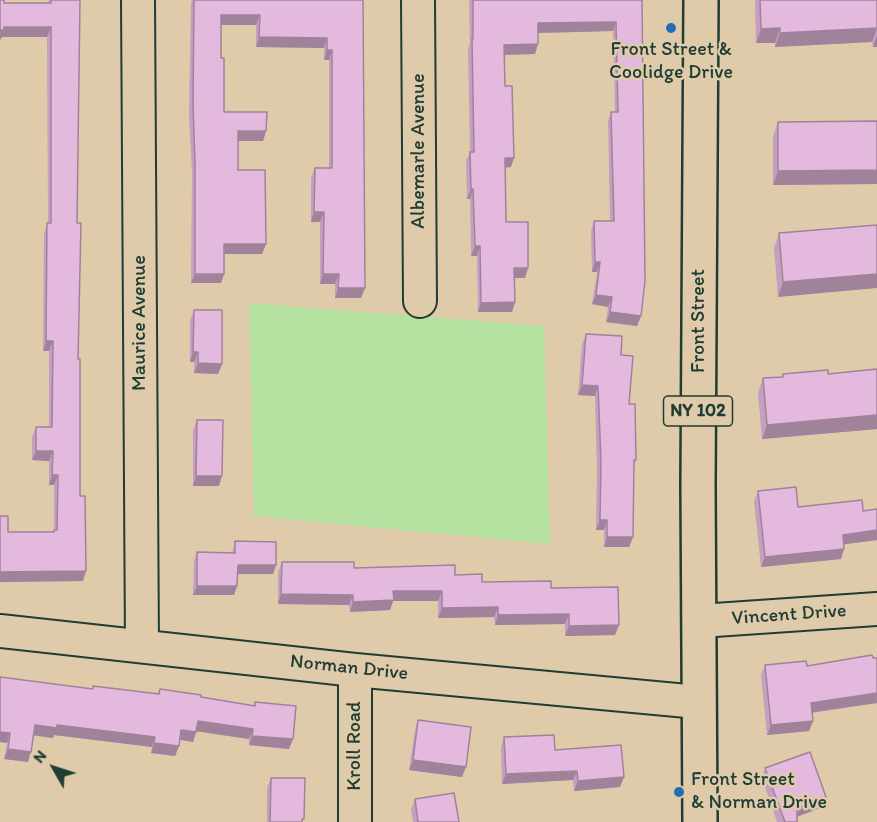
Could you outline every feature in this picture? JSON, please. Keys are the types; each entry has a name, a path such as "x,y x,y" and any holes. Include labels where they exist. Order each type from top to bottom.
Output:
{"main road":[{"name":"Front Street","path":"700,822 698,485 701,0"}],"street":[{"name":"Maurice Avenue","path":"138,0 142,646"},
{"name":"Albemarle Avenue","path":"418,0 420,302"},
{"name":"Vincent Drive","path":"700,621 877,609"},
{"name":"Norman Drive","path":"0,631 355,670 698,702"},
{"name":"Kroll Road","path":"355,670 355,822"}],"green space":[{"path":"249,303 544,326 550,544 254,516"}],"building":[{"path":"0,0 4,0 4,3 51,3 51,0 80,0 77,223 81,223 78,359 80,359 80,496 85,496 86,571 0,572 0,516 8,516 8,532 54,532 57,530 58,475 52,475 53,451 36,451 36,427 52,427 53,341 46,341 47,223 51,223 51,27 4,27 4,30 0,30"},
{"path":"194,0 363,0 365,288 338,288 339,274 323,274 324,212 314,212 315,168 332,168 332,50 327,50 327,38 259,37 260,15 221,15 221,58 224,58 224,112 267,112 266,131 238,131 238,170 265,170 266,244 224,244 224,274 195,274"},
{"path":"473,0 642,0 645,281 641,316 610,312 612,297 596,295 600,262 595,262 594,221 614,221 611,112 618,112 616,22 538,23 538,44 504,45 505,86 512,86 514,158 505,158 506,222 528,222 528,268 514,268 515,302 481,303 480,246 475,246 470,152 474,152"},
{"path":"760,0 877,0 877,28 780,33 780,28 761,29"},
{"path":"877,121 877,170 778,171 778,122"},
{"path":"877,225 877,274 783,282 779,233"},
{"path":"194,310 222,310 222,364 198,363 198,352 193,352"},
{"path":"586,334 622,336 621,355 633,356 629,404 635,404 636,460 634,460 633,537 607,537 607,520 600,520 601,461 598,386 582,385"},
{"path":"877,369 877,415 767,425 763,378 828,370 828,374"},
{"path":"197,420 223,420 222,476 196,476"},
{"path":"796,487 798,507 862,500 863,511 877,509 877,530 843,535 844,549 765,557 758,491"},
{"path":"235,541 276,542 276,565 238,565 237,586 197,586 197,552 235,553"},
{"path":"282,562 354,562 354,568 455,565 455,575 482,574 482,582 551,581 551,588 618,587 619,625 569,626 569,614 498,615 498,607 442,608 442,591 393,591 394,600 353,602 353,595 281,594"},
{"path":"872,655 873,658 877,658 877,693 811,703 813,721 771,725 765,665 806,661 807,666"},
{"path":"0,677 93,689 93,686 159,694 160,689 255,706 255,702 296,706 293,739 252,736 253,729 198,721 196,732 181,730 179,746 154,743 155,737 57,725 57,728 35,725 31,752 8,749 10,733 0,732"},
{"path":"418,720 471,727 466,767 413,760"},
{"path":"554,735 555,750 621,745 624,777 578,781 577,771 506,774 504,737"},
{"path":"810,752 826,797 797,808 797,822 785,822 765,768"},
{"path":"271,778 305,778 302,822 270,822"},
{"path":"454,793 459,822 418,822 415,799"}],"place":[{"name":"Front Street & Coolidge Drive","path":"671,28"},
{"name":"Front Street & Norman Drive","path":"679,792"}]}
